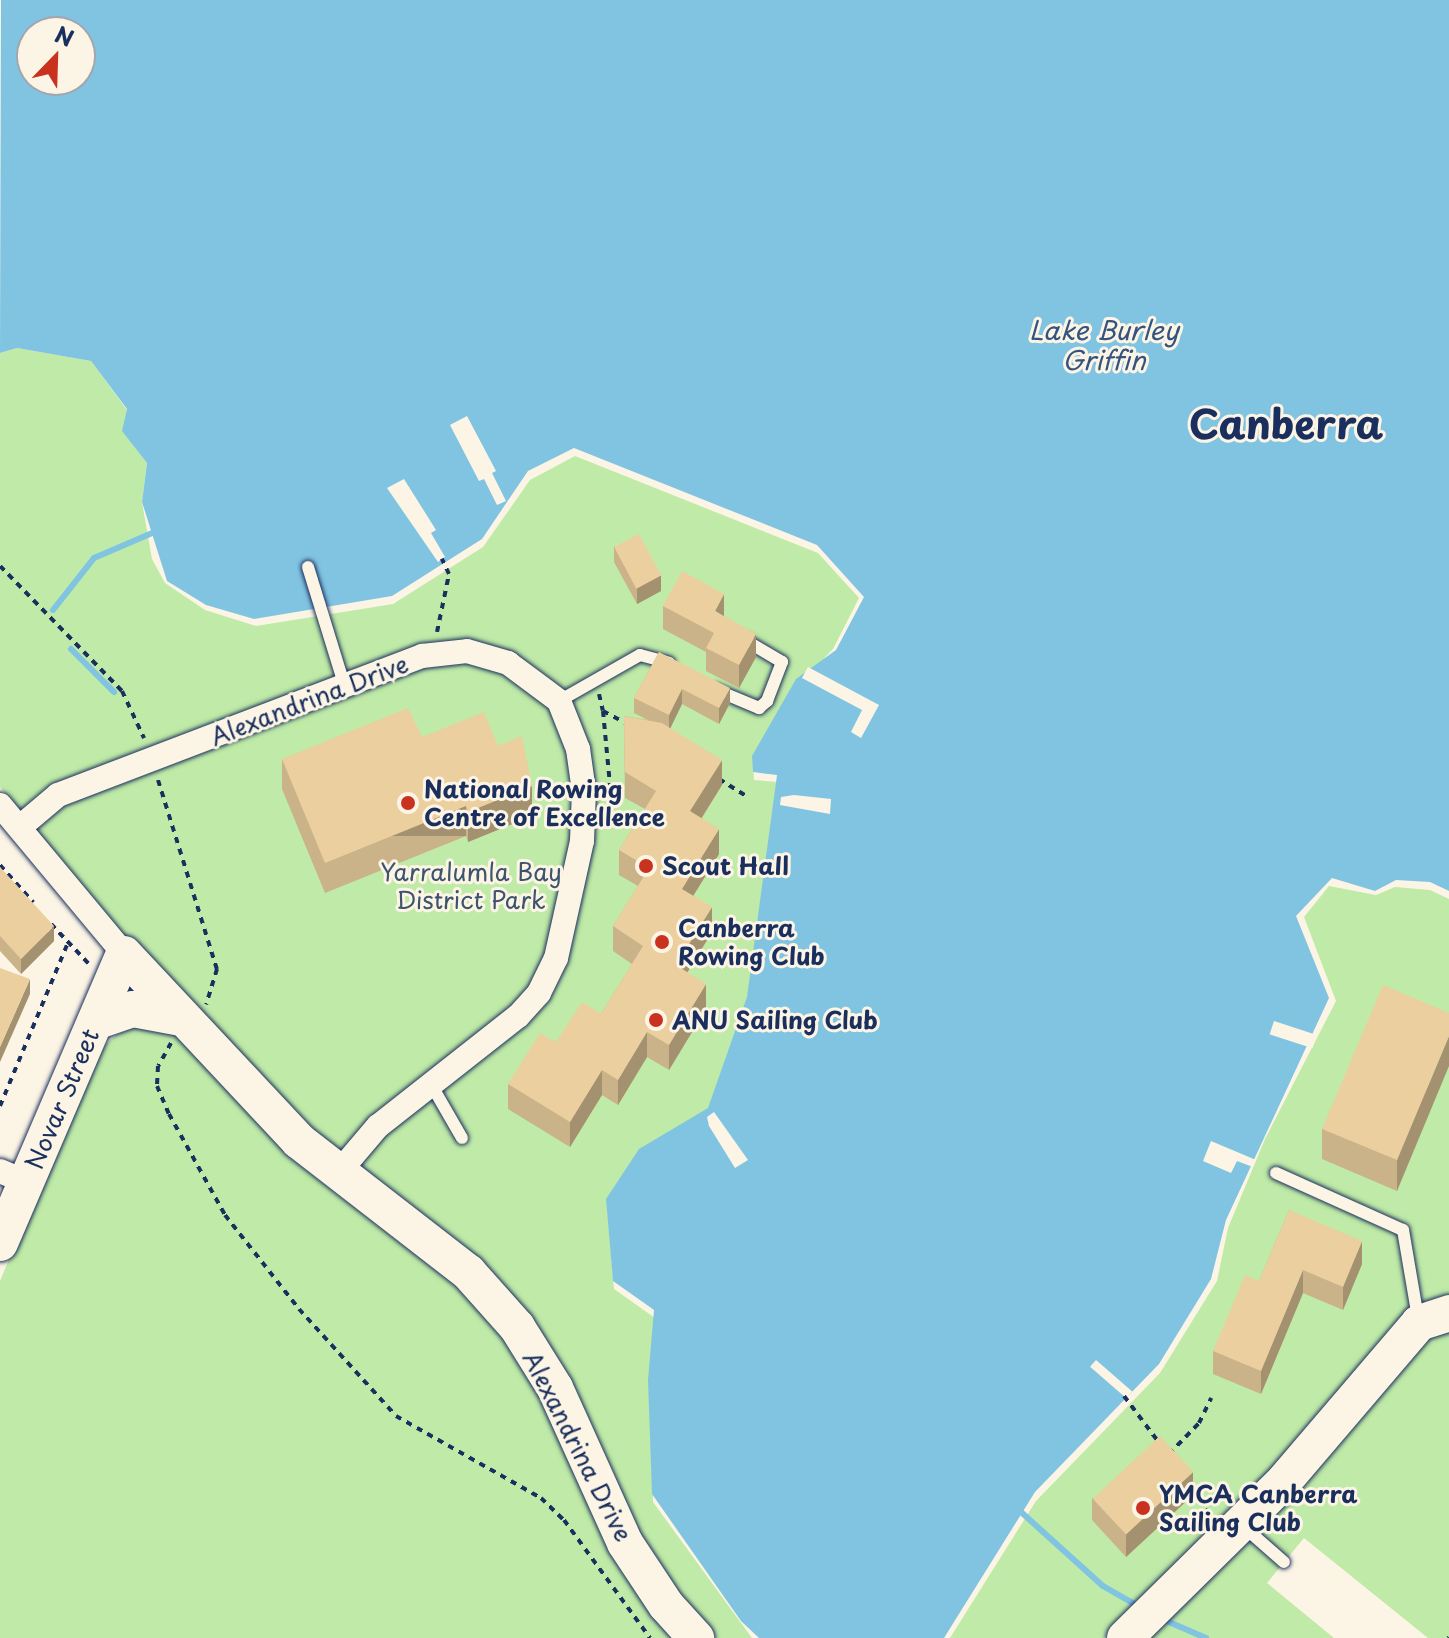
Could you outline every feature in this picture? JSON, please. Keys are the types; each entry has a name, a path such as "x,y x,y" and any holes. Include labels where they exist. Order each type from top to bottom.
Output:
{"main road":[{"name":"Alexandrina Drive","path":"117,969 181,1018 299,1141 468,1272 517,1327 555,1388 625,1543 666,1605 696,1638"},
{"name":"Novar Street","path":"0,1243 13,1176 95,1022 117,969"},
{"path":"95,1022 133,1009 181,1018"},
{"path":"1142,1622 1226,1522 1285,1480 1434,1318"}],"street":[{"name":"Alexandrina Drive","path":"20,827 58,795 344,684 437,654 467,651 508,663 540,682 559,701 578,749 584,791 582,841 556,958 539,993 518,1016 378,1126 339,1172"},
{"path":"0,805 20,827 117,969"}],"lane":[{"path":"308,567 344,684"},
{"path":"703,681 759,708 767,701 782,662 730,631"},
{"path":"559,701 640,655 655,655 681,669"},
{"path":"432,1086 462,1138"},
{"path":"1276,1173 1403,1230 1434,1318"},
{"path":"1226,1522 1284,1562"}],"path":[{"path":"437,654 439,607 449,574 442,559"},
{"path":"608,714 636,728"},
{"path":"711,774 748,797"},
{"path":"0,865 39,910"},
{"path":"48,921 68,943 117,969"},
{"path":"0,1106 68,943"},
{"path":"1124,1396 1168,1455 1168,1462"},
{"path":"1168,1455 1199,1423 1211,1398"},
{"path":"1185,1483 1226,1522"}],"green space":[{"name":"Yarralumla Bay District Park","path":"17,348 91,361 127,410 123,431 147,463 142,502 152,559 165,583 205,610 256,626 393,604 483,547 530,480 575,456 818,553 859,598 833,649 797,687 753,764 754,780 778,782 751,1004 714,1111 607,1207 614,1289 655,1318 650,1388 653,1502 752,1638 711,1638 635,1537 564,1382 311,1139 133,948 0,787 0,353"},
{"path":"1329,886 1376,895 1395,887 1430,890 1449,899 1449,1309 1213,1524 1104,1638 950,1638 1036,1501 1160,1373 1217,1281 1228,1228 1265,1139 1336,1001 1304,917"},
{"path":"134,1027 172,1030 469,1291 517,1348 676,1638 0,1638 0,1281 95,1054 116,1035"},
{"path":"1449,1324 1449,1638 1428,1638 1304,1538 1267,1583 1334,1638 1141,1638 1424,1337"}],"water":[{"name":"Lake Burley Griffin","path":"1,0 1449,0 1449,891 1430,882 1396,880 1375,891 1332,878 1296,916 1329,998 1226,1220 1211,1279 1159,1364 1035,1492 944,1638 759,1638 741,1621 652,1494 648,1380 654,1310 613,1281 606,1199 639,1149 708,1108 747,997 777,775 753,772 752,756 796,679 836,650 864,597 817,545 574,448 528,471 482,539 392,596 254,619 206,605 167,581 142,502 147,463 122,431 127,409 91,361 17,348 0,353"}],"pier":[{"path":"467,416 496,471 492,473 506,501 497,505 484,479 479,481 450,425"},
{"path":"404,479 436,530 431,533 445,557 438,562 387,488"},
{"path":"808,667 879,705 861,738 851,732 862,710 802,678"},
{"path":"794,795 831,799 830,814 780,805 781,797"},
{"path":"1274,1021 1317,1035 1312,1048 1270,1034"},
{"path":"714,1112 748,1160 735,1168 709,1126 707,1117"},
{"path":"1211,1141 1256,1160 1253,1167 1237,1161 1231,1173 1203,1161"},
{"path":"1096,1360 1132,1391 1126,1398 1090,1367"}],"building":[{"path":"639,534 661,575 636,589 614,547"},
{"path":"682,571 724,594 715,611 756,634 739,665 706,648 714,633 663,606"},
{"path":"659,652 730,688 719,708 682,689 669,715 634,698"},
{"name":"National Rowing Centre of Excellence","path":"408,708 422,737 484,712 498,746 522,736 532,786 468,812 466,806 325,863 282,759"},
{"path":"624,716 662,723 722,760 690,811 719,829 682,889 712,907 676,965 706,984 669,1045 647,1032 618,1080 602,1070 570,1122 508,1084 540,1033 556,1042 582,1002 601,1014 643,946 613,926 649,868 619,850 656,791 625,772"},
{"path":"0,867 54,926 21,959 0,936"},
{"path":"0,968 30,979 0,1047"},
{"path":"1383,985 1449,1013 1449,1036 1397,1160 1322,1129"},
{"path":"1289,1210 1362,1241 1343,1287 1303,1270 1261,1371 1213,1351 1245,1275 1259,1281"},
{"path":"1160,1436 1193,1472 1126,1535 1093,1499"}],"waterway":[{"path":"53,610 94,558 157,531"},
{"path":"71,649 114,692"},
{"path":"1021,1512 1103,1586 1138,1606"},
{"path":"1162,1619 1206,1638"}],"place":[{"name":"National Rowing Centre of Excellence","path":"408,803"},
{"name":"Scout Hall","path":"646,866"},
{"name":"Canberra Rowing Club","path":"662,942"},
{"name":"ANU Sailing Club","path":"656,1020"},
{"name":"YMCA Canberra Sailing Club","path":"1143,1508"}],"district":[{"name":"Canberra","path":"1286,423"}]}
